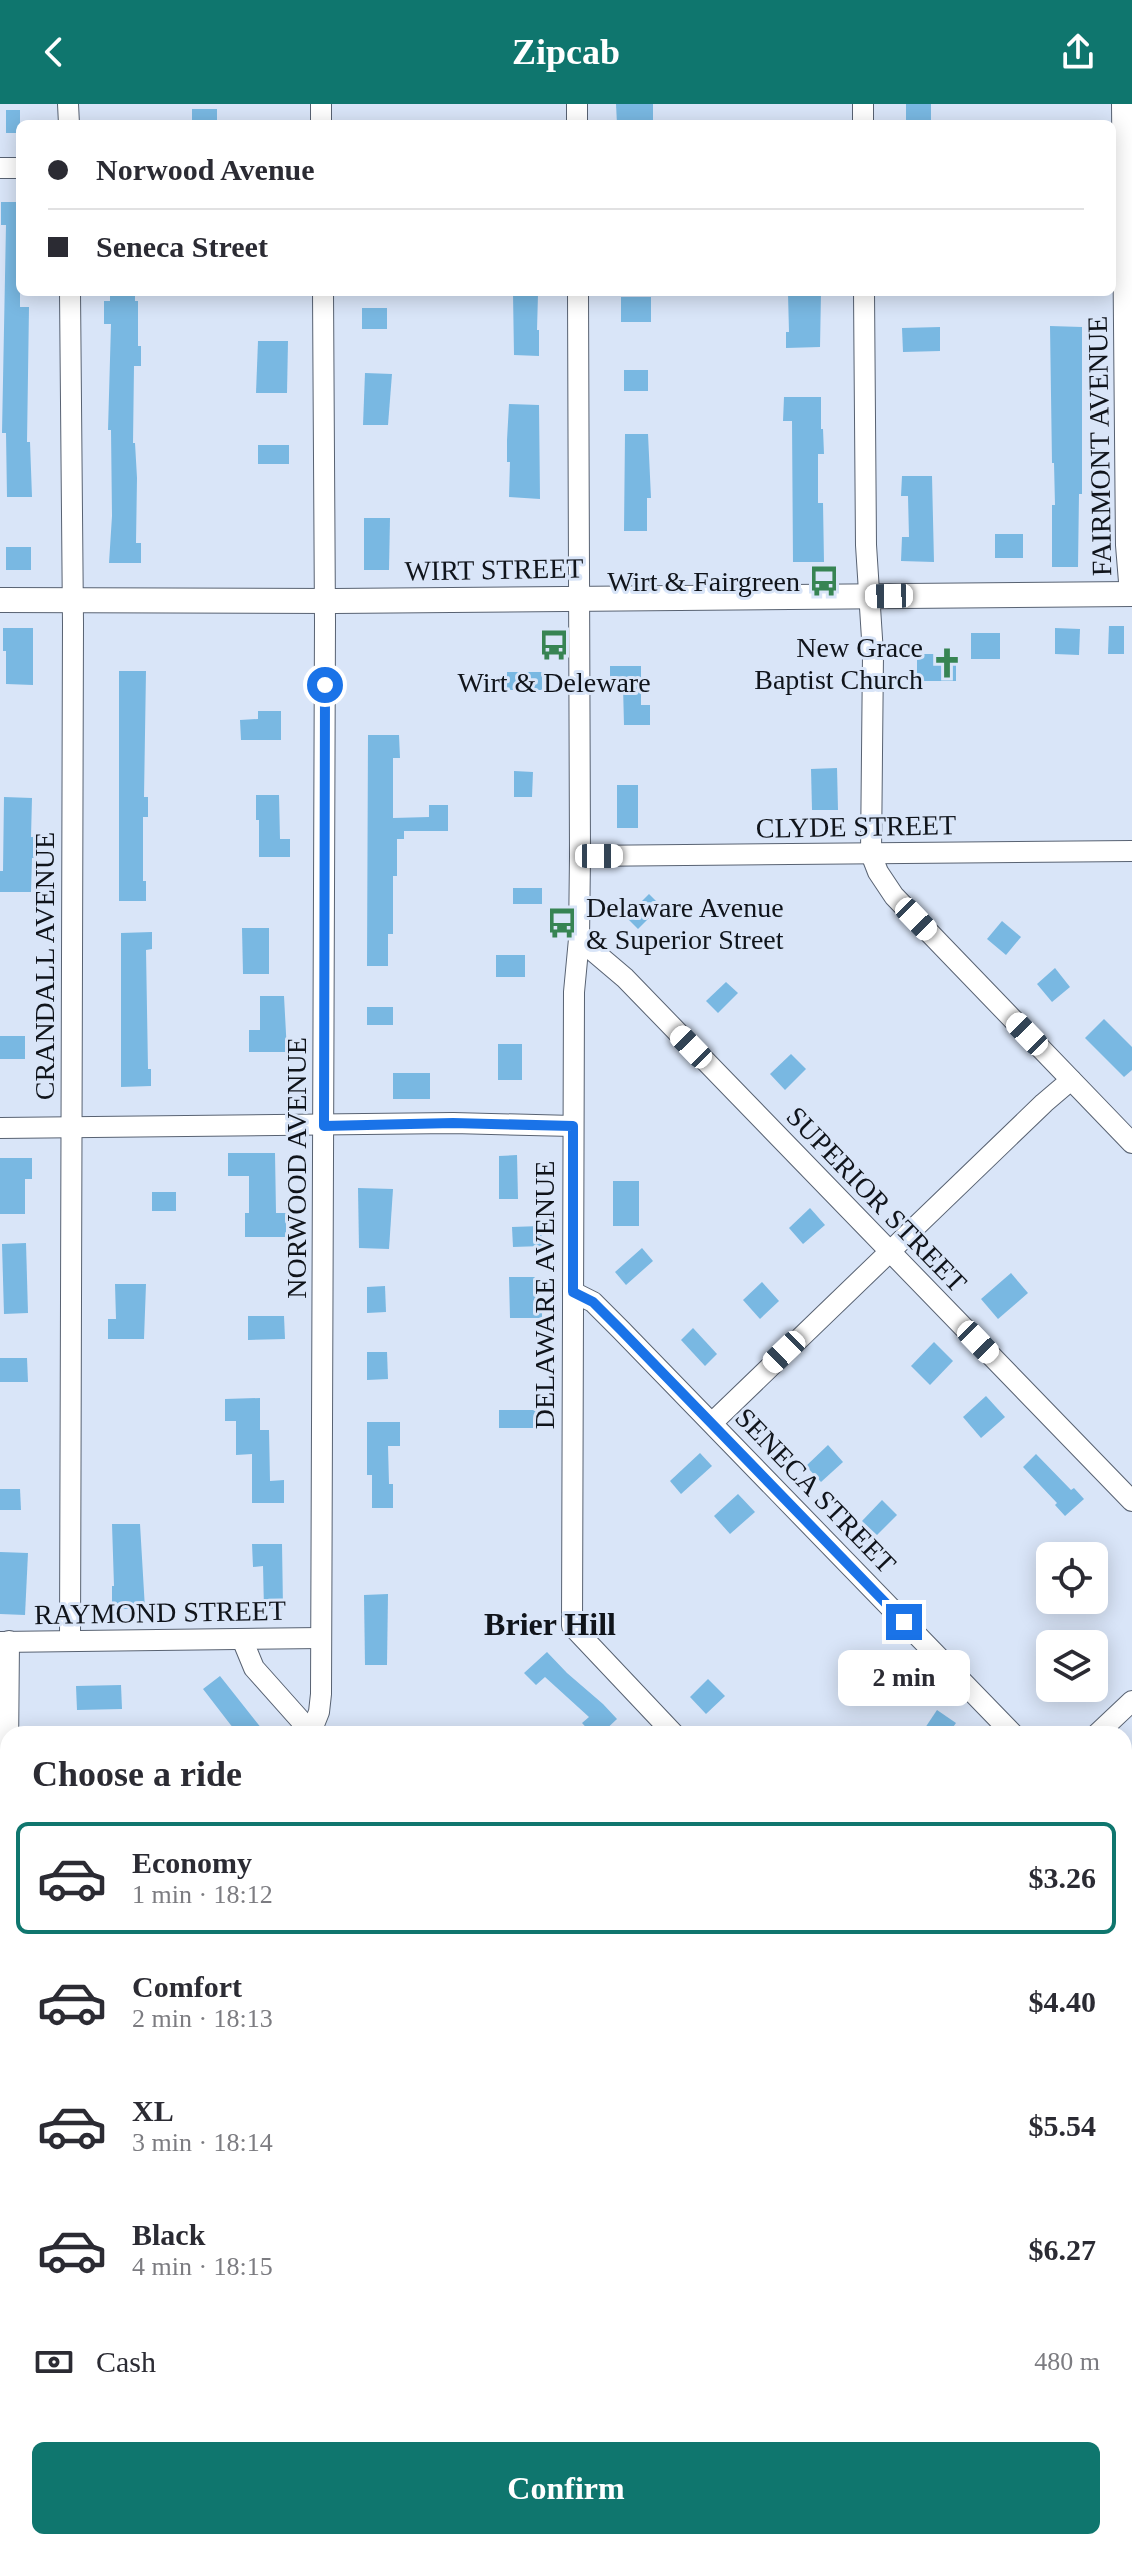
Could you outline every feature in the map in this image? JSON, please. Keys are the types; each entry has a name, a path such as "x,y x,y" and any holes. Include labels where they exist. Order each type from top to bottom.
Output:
{"main road":[{"name":"WIRT STREET","path":"0,600 325,601 1131,594"}],"street":[{"name":"FAIRMONT AVENUE","path":"1122,104 1126,545 1131,594"},
{"name":"CRANDALL AVENUE","path":"70,296 73,599 70,1640"},
{"name":"NORWOOD AVENUE","path":"314,1726 321,1694 325,601 323,296"},
{"name":"DELAWARE AVENUE","path":"578,296 580,856 579,939 574,992 572,1626 666,1726"},
{"path":"864,296 866,545 873,654 871,854 878,872 894,896 1132,1143"},
{"name":"CLYDE STREET","path":"580,856 1132,851"},
{"name":"SUPERIOR STREET","path":"579,939 625,978 1132,1501"},
{"path":"713,1422 1071,1080"},
{"path":"0,1128 468,1123 573,1126"},
{"name":"SENECA STREET","path":"573,1292 593,1302 713,1422 1005,1726"},
{"name":"RAYMOND STREET","path":"4,1642 321,1638"},
{"path":"242,1639 254,1668 306,1726"},
{"path":"4,1642 7,1726"},
{"path":"1105,1726 1132,1701"}],"building":[{"path":"616,104 653,104 653,120 617,120"},
{"path":"906,104 931,104 931,120 906,120"},
{"path":"192,109 217,109 217,120 192,120"},
{"path":"6,110 20,110 16,133 6,133"},
{"path":"1,202 16,202 16,296 20,296 20,307 29,307 27,442 30,442 32,497 7,497 6,433 2,433 6,225 1,225"},
{"path":"110,296 135,296 135,301 138,301 141,366 134,366 133,443 137,478 136,543 141,543 141,563 109,563 112,516 111,430 108,430 111,324 104,324 104,301 110,301"},
{"path":"513,296 538,296 539,356 514,355"},
{"path":"788,296 821,296 820,347 786,348 786,332 789,332"},
{"path":"621,297 651,297 651,322 621,322"},
{"path":"362,308 387,308 387,329 362,329"},
{"path":"1050,326 1082,327 1082,494 1079,494 1078,567 1052,567 1052,505 1055,505"},
{"path":"940,327 940,351 903,352 902,328"},
{"path":"258,341 288,341 287,393 256,393"},
{"path":"624,370 648,370 648,391 624,391"},
{"path":"365,373 392,374 388,425 363,425"},
{"path":"784,397 821,397 824,454 818,454 818,503 823,503 824,562 793,562 792,421 783,421"},
{"path":"509,404 539,405 540,499 509,497"},
{"path":"625,434 648,434 651,498 647,498 647,531 624,531"},
{"path":"258,445 289,445 289,464 258,464"},
{"path":"902,476 932,476 934,562 901,561 902,537 909,537 908,496 901,496"},
{"path":"364,518 390,518 389,570 364,570"},
{"path":"995,534 1023,534 1023,558 995,558"},
{"path":"6,547 31,547 31,570 6,570"},
{"path":"1109,626 1124,626 1124,654 1108,654"},
{"path":"3,628 33,628 33,685 6,684"},
{"path":"1055,628 1080,629 1079,655 1055,654"},
{"path":"971,633 1000,633 1000,659 971,659"},
{"path":"917,654 956,654 956,681 917,681"},
{"path":"610,666 641,666 641,705 650,705 650,725 624,725 623,686 610,686"},
{"path":"119,671 146,671 144,797 148,797 148,817 143,817 143,881 146,881 146,901 119,901"},
{"path":"507,672 542,672 542,690 507,690"},
{"path":"258,711 281,711 281,740 241,740 240,720 258,719"},
{"path":"368,735 399,735 400,758 393,758 393,818 429,817 429,805 448,805 448,831 404,831 404,839 397,839 397,876 393,876 393,934 388,934 388,966 367,966"},
{"path":"837,768 838,810 812,810 811,769"},
{"path":"514,771 533,772 532,797 514,797"},
{"path":"617,785 638,785 638,828 617,828"},
{"path":"256,795 279,795 280,839 290,839 290,857 259,857"},
{"path":"4,797 32,798 31,837 36,837 36,858 32,858 31,892 0,892"},
{"path":"513,888 542,888 542,904 513,904"},
{"path":"649,894 661,906 638,929 626,917"},
{"path":"1002,921 1021,937 1006,955 987,939"},
{"path":"242,928 269,928 269,974 243,974"},
{"path":"152,932 152,949 146,950 151,1086 121,1087 121,933"},
{"path":"496,955 525,955 525,977 496,977"},
{"path":"1055,968 1070,987 1052,1002 1037,984"},
{"path":"726,982 738,993 718,1013 706,1001"},
{"path":"260,996 284,996 287,1052 249,1052 249,1030 260,1030"},
{"path":"367,1007 393,1007 393,1025 367,1025"},
{"path":"1104,1019 1132,1047 1132,1070 1124,1077 1085,1038"},
{"path":"0,1036 25,1036 25,1059 0,1059"},
{"path":"498,1044 522,1044 522,1080 498,1080"},
{"path":"791,1054 806,1069 785,1090 770,1074"},
{"path":"393,1073 430,1073 430,1099 393,1099"},
{"path":"228,1153 275,1153 276,1213 286,1213 286,1237 245,1237 245,1213 249,1213 249,1176 228,1176"},
{"path":"517,1155 518,1199 499,1199 499,1156"},
{"path":"0,1158 32,1158 32,1179 25,1179 25,1214 0,1214"},
{"path":"613,1181 639,1181 639,1226 613,1226"},
{"path":"358,1188 393,1189 389,1249 359,1248"},
{"path":"152,1192 176,1192 176,1211 152,1211"},
{"path":"810,1208 825,1225 803,1244 789,1228"},
{"path":"541,1226 542,1246 513,1247 512,1227"},
{"path":"26,1243 28,1313 4,1314 2,1244"},
{"path":"642,1248 653,1261 626,1285 615,1272"},
{"path":"1011,1273 1028,1293 998,1319 981,1299"},
{"path":"509,1277 535,1277 535,1297 542,1297 542,1318 510,1318"},
{"path":"762,1282 779,1301 760,1319 743,1300"},
{"path":"115,1284 146,1284 144,1339 108,1339 108,1319 116,1319"},
{"path":"385,1286 386,1312 367,1313 367,1287"},
{"path":"248,1316 284,1316 285,1339 248,1340"},
{"path":"693,1328 717,1354 705,1366 681,1340"},
{"path":"934,1342 953,1361 930,1385 911,1366"},
{"path":"367,1352 387,1352 388,1379 367,1380"},
{"path":"0,1358 27,1358 28,1382 0,1382"},
{"path":"986,1396 1005,1417 981,1438 963,1417"},
{"path":"260,1398 260,1430 269,1430 270,1481 284,1480 284,1503 252,1503 252,1454 236,1455 236,1421 225,1421 225,1399"},
{"path":"499,1410 539,1410 539,1428 499,1428"},
{"path":"367,1422 400,1422 400,1446 388,1446 393,1508 372,1508 372,1475 367,1475"},
{"path":"828,1445 843,1462 821,1482 806,1466"},
{"path":"700,1453 712,1466 681,1494 670,1481"},
{"path":"1036,1454 1084,1499 1065,1516 1023,1467"},
{"path":"0,1489 20,1489 21,1510 0,1510"},
{"path":"738,1494 755,1512 730,1534 714,1516"},
{"path":"882,1500 897,1515 877,1535 862,1521"},
{"path":"112,1524 140,1524 145,1609 112,1609"},
{"path":"252,1544 282,1544 283,1608 264,1609 263,1566 253,1567"},
{"path":"0,1552 28,1553 25,1615 0,1614"},
{"path":"388,1594 387,1665 365,1665 364,1595"},
{"path":"883,1650 894,1662 867,1689 855,1677"},
{"path":"547,1652 617,1719 610,1726 585,1726 582,1723 589,1717 545,1677 536,1685 524,1673"},
{"path":"220,1676 260,1726 232,1726 203,1689"},
{"path":"708,1679 725,1696 706,1714 690,1697"},
{"path":"121,1685 122,1709 77,1710 76,1686"},
{"path":"937,1710 956,1723 954,1726 926,1726"}],"place":[{"name":"Wirt & Fairgreen","path":"824,581"},
{"name":"Wirt & Deleware","path":"554,645"},
{"name":"New Grace Baptist Church","path":"947,663"},
{"name":"Delaware Avenue & Superior Street","path":"562,923"}],"district":[{"name":"Brier Hill","path":"550,1624"}],"route":[{"path":"325,685 324,1126 453,1123 573,1126 573,1292 593,1302 713,1422 904,1622"}]}
